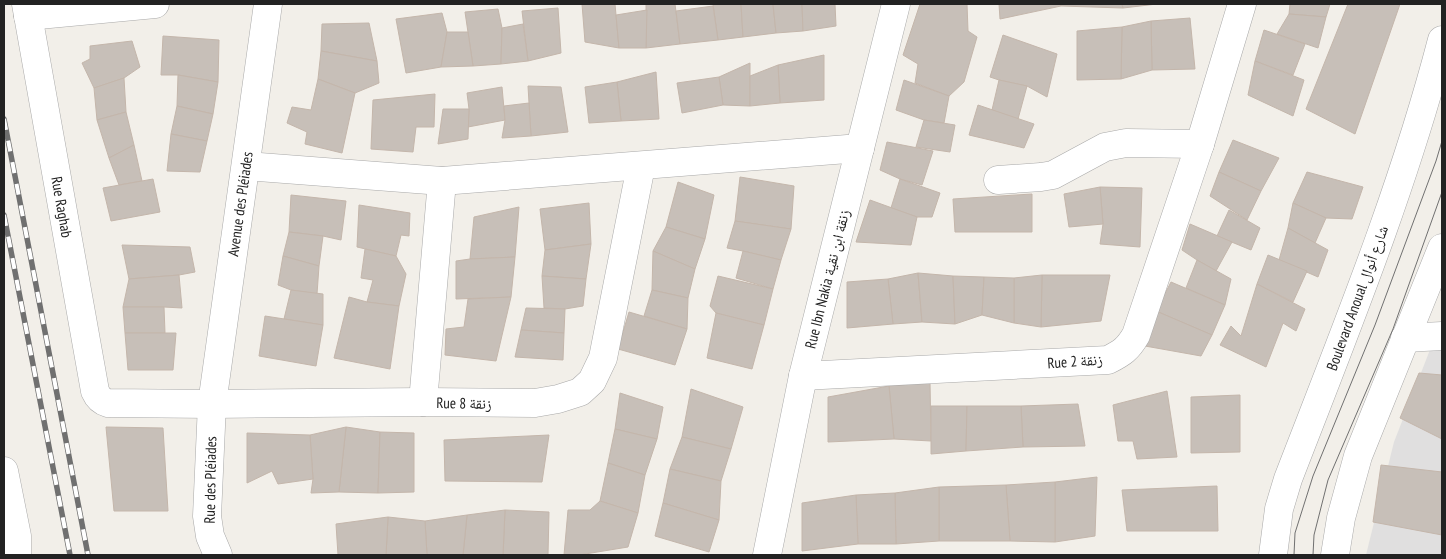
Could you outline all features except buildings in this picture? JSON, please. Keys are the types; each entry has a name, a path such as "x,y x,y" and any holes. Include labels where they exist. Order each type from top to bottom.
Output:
{"street":[{"path":"27,10 155,4"},
{"name":"Avenue des Pléiades","path":"212,404 268,4"},
{"name":"Rue Ibn Nakia زنقة ابن نقية","path":"767,555 803,376 896,4"},
{"name":"Rue 2 زنقة","path":"803,376 1108,360 1120,354 1128,347 1136,335 1200,144 1242,4"},
{"name":"Rue Raghab","path":"27,10 95,391 97,397 108,403"},
{"name":"Boulevard Anoual شارع أنوال","path":"1273,555 1279,509 1288,479 1381,235 1430,86 1442,40"},
{"path":"998,180 1041,178 1053,175 1114,144 1200,144"},
{"path":"246,166 442,182 860,148"},
{"name":"Rue 8 زنقة","path":"108,403 535,403 558,399 580,392 592,381 603,358 641,166"},
{"path":"423,402 442,182"},
{"path":"1335,555 1341,518 1358,456 1442,248"},
{"path":"1405,338 1442,336"},
{"name":"Rue des Pléiades","path":"212,404 207,516 210,536 218,555"},
{"path":"4,471 16,536 17,555"}],"shaded area":[{"path":"1442,319 1442,555 1366,555 1394,442"}],"tram line":[{"path":"1294,555 1295,533 1313,476 1375,325 1442,141"},
{"path":"1313,555 1314,535 1328,480 1393,329 1442,192"}],"railway":[{"path":"4,119 88,555"},
{"path":"4,215 70,555"}]}
